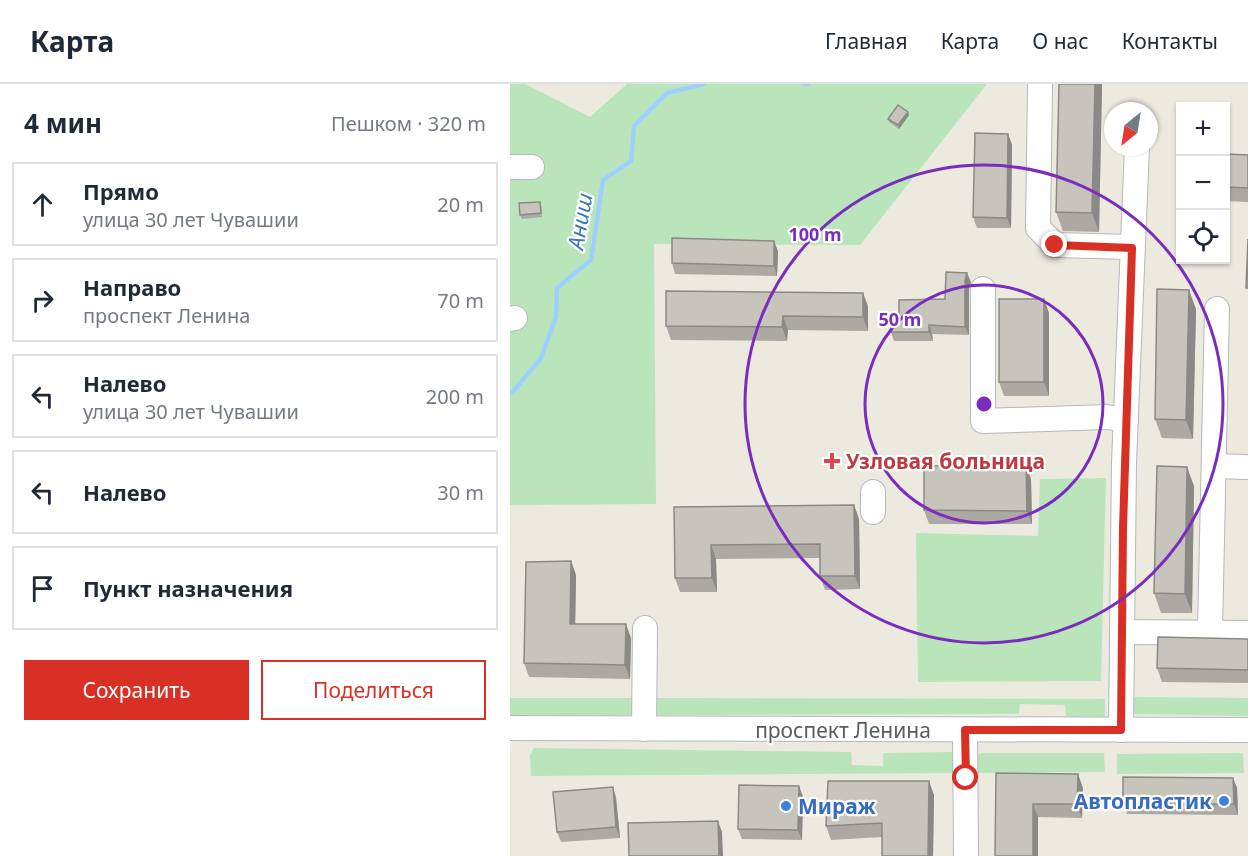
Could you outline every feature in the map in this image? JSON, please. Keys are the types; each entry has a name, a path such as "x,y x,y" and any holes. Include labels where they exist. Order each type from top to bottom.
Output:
{"street":[{"path":"1040,84 1038,228 1055,245 1132,248"},
{"path":"1121,730 1126,420 1137,156"},
{"path":"983,289 983,421 1107,417 1126,420"},
{"path":"1210,632 1217,309"},
{"path":"1214,466 1245,467"},
{"path":"644,729 645,628"},
{"path":"1122,632 1248,633"},
{"name":"проспект Ленина","path":"510,728 1248,730"},
{"path":"965,730 966,856"}],"green space":[{"path":"510,84 525,84 590,117 627,84 987,84 860,245 654,244 656,504 510,505"},
{"path":"1106,478 1101,681 918,682 916,533 1038,536 1040,479"},
{"path":"1132,697 1248,698 1248,716 1131,714"},
{"path":"510,698 636,698 636,715 510,715"},
{"path":"652,698 1105,699 1105,717 1066,716 1065,705 1020,704 1019,714 652,715"},
{"path":"534,748 851,752 852,765 883,766 883,753 953,752 956,759 956,773 531,776 530,755"},
{"path":"981,753 1104,753 1105,772 974,773 973,759"},
{"path":"1243,753 1244,773 1117,774 1117,754"}],"building":[{"path":"1059,84 1095,84 1092,213 1056,212"},
{"path":"898,105 908,112 898,125 888,119"},
{"path":"975,133 1008,134 1007,218 973,217"},
{"path":"1230,154 1248,155 1248,188 1230,187"},
{"path":"540,202 541,213 520,215 519,203"},
{"path":"672,238 774,241 774,266 672,263"},
{"path":"1248,239 1248,288 1246,288"},
{"path":"946,272 967,273 965,327 929,325 929,332 891,332 891,317 899,316 899,300 945,299"},
{"path":"1157,289 1189,290 1186,420 1155,419"},
{"path":"666,291 863,293 863,317 783,316 782,327 666,326"},
{"path":"999,299 1044,299 1044,382 999,382"},
{"path":"1026,465 1027,511 924,510 924,466"},
{"path":"1157,466 1187,467 1185,594 1154,593"},
{"path":"854,505 855,576 820,576 820,544 711,545 712,578 675,578 674,507"},
{"path":"571,561 570,624 626,624 625,665 524,663 526,562"},
{"path":"1158,637 1248,639 1248,670 1157,668"},
{"path":"996,773 1078,774 1077,804 1033,804 1033,856 995,856"},
{"path":"1123,777 1233,778 1234,804 1123,804"},
{"path":"828,781 929,781 928,856 882,856 882,823 826,826"},
{"path":"739,785 799,786 798,830 738,829"},
{"path":"613,787 616,827 557,832 553,792"},
{"path":"718,821 719,856 629,856 628,823"}],"waterway":[{"name":"Аниш","path":"510,393 541,358 556,317 557,288 591,260 603,180 631,161 634,126 667,93 704,84"}],"place":[{"name":"Узловая больница","path":"832,461"},
{"name":"Автопластик","path":"1224,801"},
{"name":"Мираж","path":"786,806"}],"route":[{"path":"966,778 965,730 1121,730 1124,463 1132,248 1055,245"}]}
